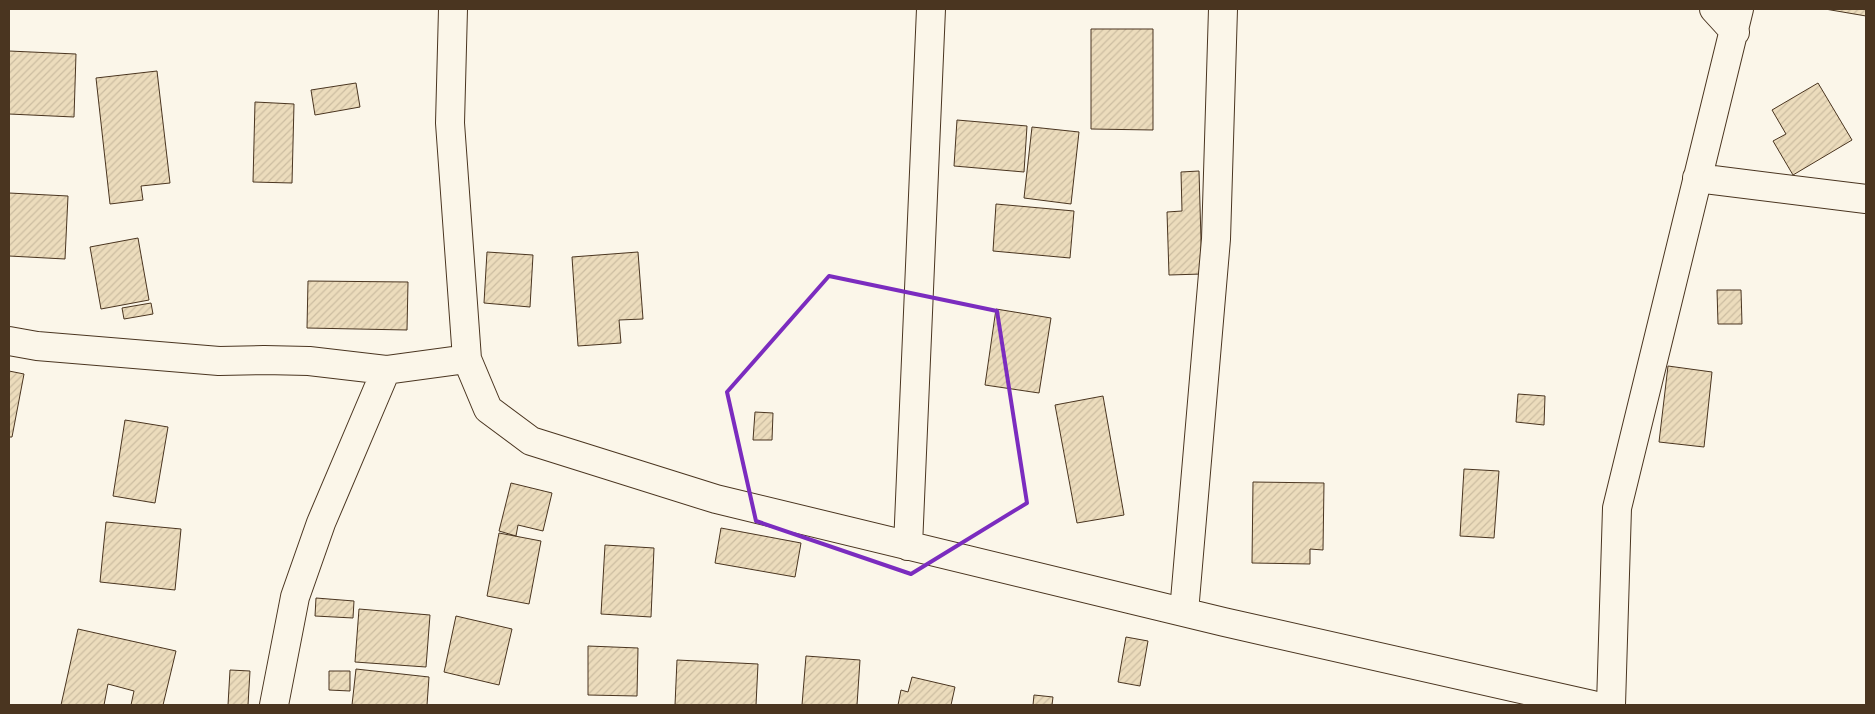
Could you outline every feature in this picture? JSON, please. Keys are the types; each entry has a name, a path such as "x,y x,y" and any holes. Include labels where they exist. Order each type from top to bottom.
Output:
{"street":[{"path":"453,9 450,123 467,359 488,409 531,441 716,499 1184,612 1592,705"},
{"path":"908,546 931,9"},
{"path":"1184,612 1216,239 1223,9"},
{"path":"1611,705 1617,508 1737,20 1714,9"},
{"path":"1697,178 1866,199"},
{"path":"9,341 37,346 219,362 309,361 386,370 467,359"},
{"path":"274,705 295,597 321,523 386,370"}],"highlighted area":[{"path":"829,276 997,311 1027,503 911,574 756,521 727,392"}],"building":[{"path":"1825,9 1866,9 1866,16"},
{"path":"1091,29 1153,29 1153,130 1091,129"},
{"path":"9,51 76,54 74,117 9,114"},
{"path":"157,71 170,183 141,186 143,200 110,204 96,78"},
{"path":"356,83 360,107 315,115 311,90"},
{"path":"1818,83 1852,140 1793,175 1773,141 1786,134 1772,110"},
{"path":"255,102 294,104 292,183 253,182"},
{"path":"957,120 1027,126 1024,172 954,166"},
{"path":"1032,127 1079,132 1071,204 1024,198"},
{"path":"1199,171 1202,274 1169,275 1167,212 1182,211 1181,172"},
{"path":"9,193 68,196 65,259 9,256"},
{"path":"996,204 1074,211 1070,258 993,251"},
{"path":"138,238 149,300 101,309 90,247"},
{"path":"487,252 533,255 530,307 484,303"},
{"path":"638,252 643,319 619,320 621,343 578,346 572,257"},
{"path":"308,281 408,282 407,330 307,328"},
{"path":"1717,290 1741,290 1742,324 1718,324"},
{"path":"151,303 153,314 124,319 122,308"},
{"path":"996,309 1051,318 1039,393 985,385"},
{"path":"1668,366 1712,372 1704,447 1659,442"},
{"path":"9,371 24,374 12,437 9,437"},
{"path":"1518,394 1545,396 1544,425 1516,422"},
{"path":"1103,396 1124,515 1077,523 1055,405"},
{"path":"755,412 773,413 772,440 753,440"},
{"path":"125,420 168,427 155,503 113,496"},
{"path":"1464,469 1499,471 1494,538 1460,536"},
{"path":"1253,482 1324,483 1323,550 1310,549 1310,564 1252,563"},
{"path":"511,483 552,493 543,531 518,525 516,536 499,531"},
{"path":"106,522 181,529 175,590 100,582"},
{"path":"721,528 801,543 795,577 715,563"},
{"path":"499,533 541,541 529,604 487,596"},
{"path":"605,545 654,548 651,617 601,614"},
{"path":"316,598 354,601 353,618 315,616"},
{"path":"359,609 430,615 426,667 355,662"},
{"path":"456,616 512,629 499,685 444,672"},
{"path":"78,629 176,651 163,705 131,705 134,691 108,684 104,705 61,705"},
{"path":"1126,637 1148,641 1140,686 1118,682"},
{"path":"588,646 638,648 637,696 588,695"},
{"path":"806,656 860,660 857,705 802,705"},
{"path":"677,660 758,664 756,705 675,705"},
{"path":"356,669 429,677 427,705 352,705"},
{"path":"230,670 250,671 248,705 228,705"},
{"path":"329,671 350,671 350,691 329,690"},
{"path":"912,677 955,687 951,705 898,705 901,690 908,692"},
{"path":"1034,695 1053,697 1052,705 1033,705"}]}
